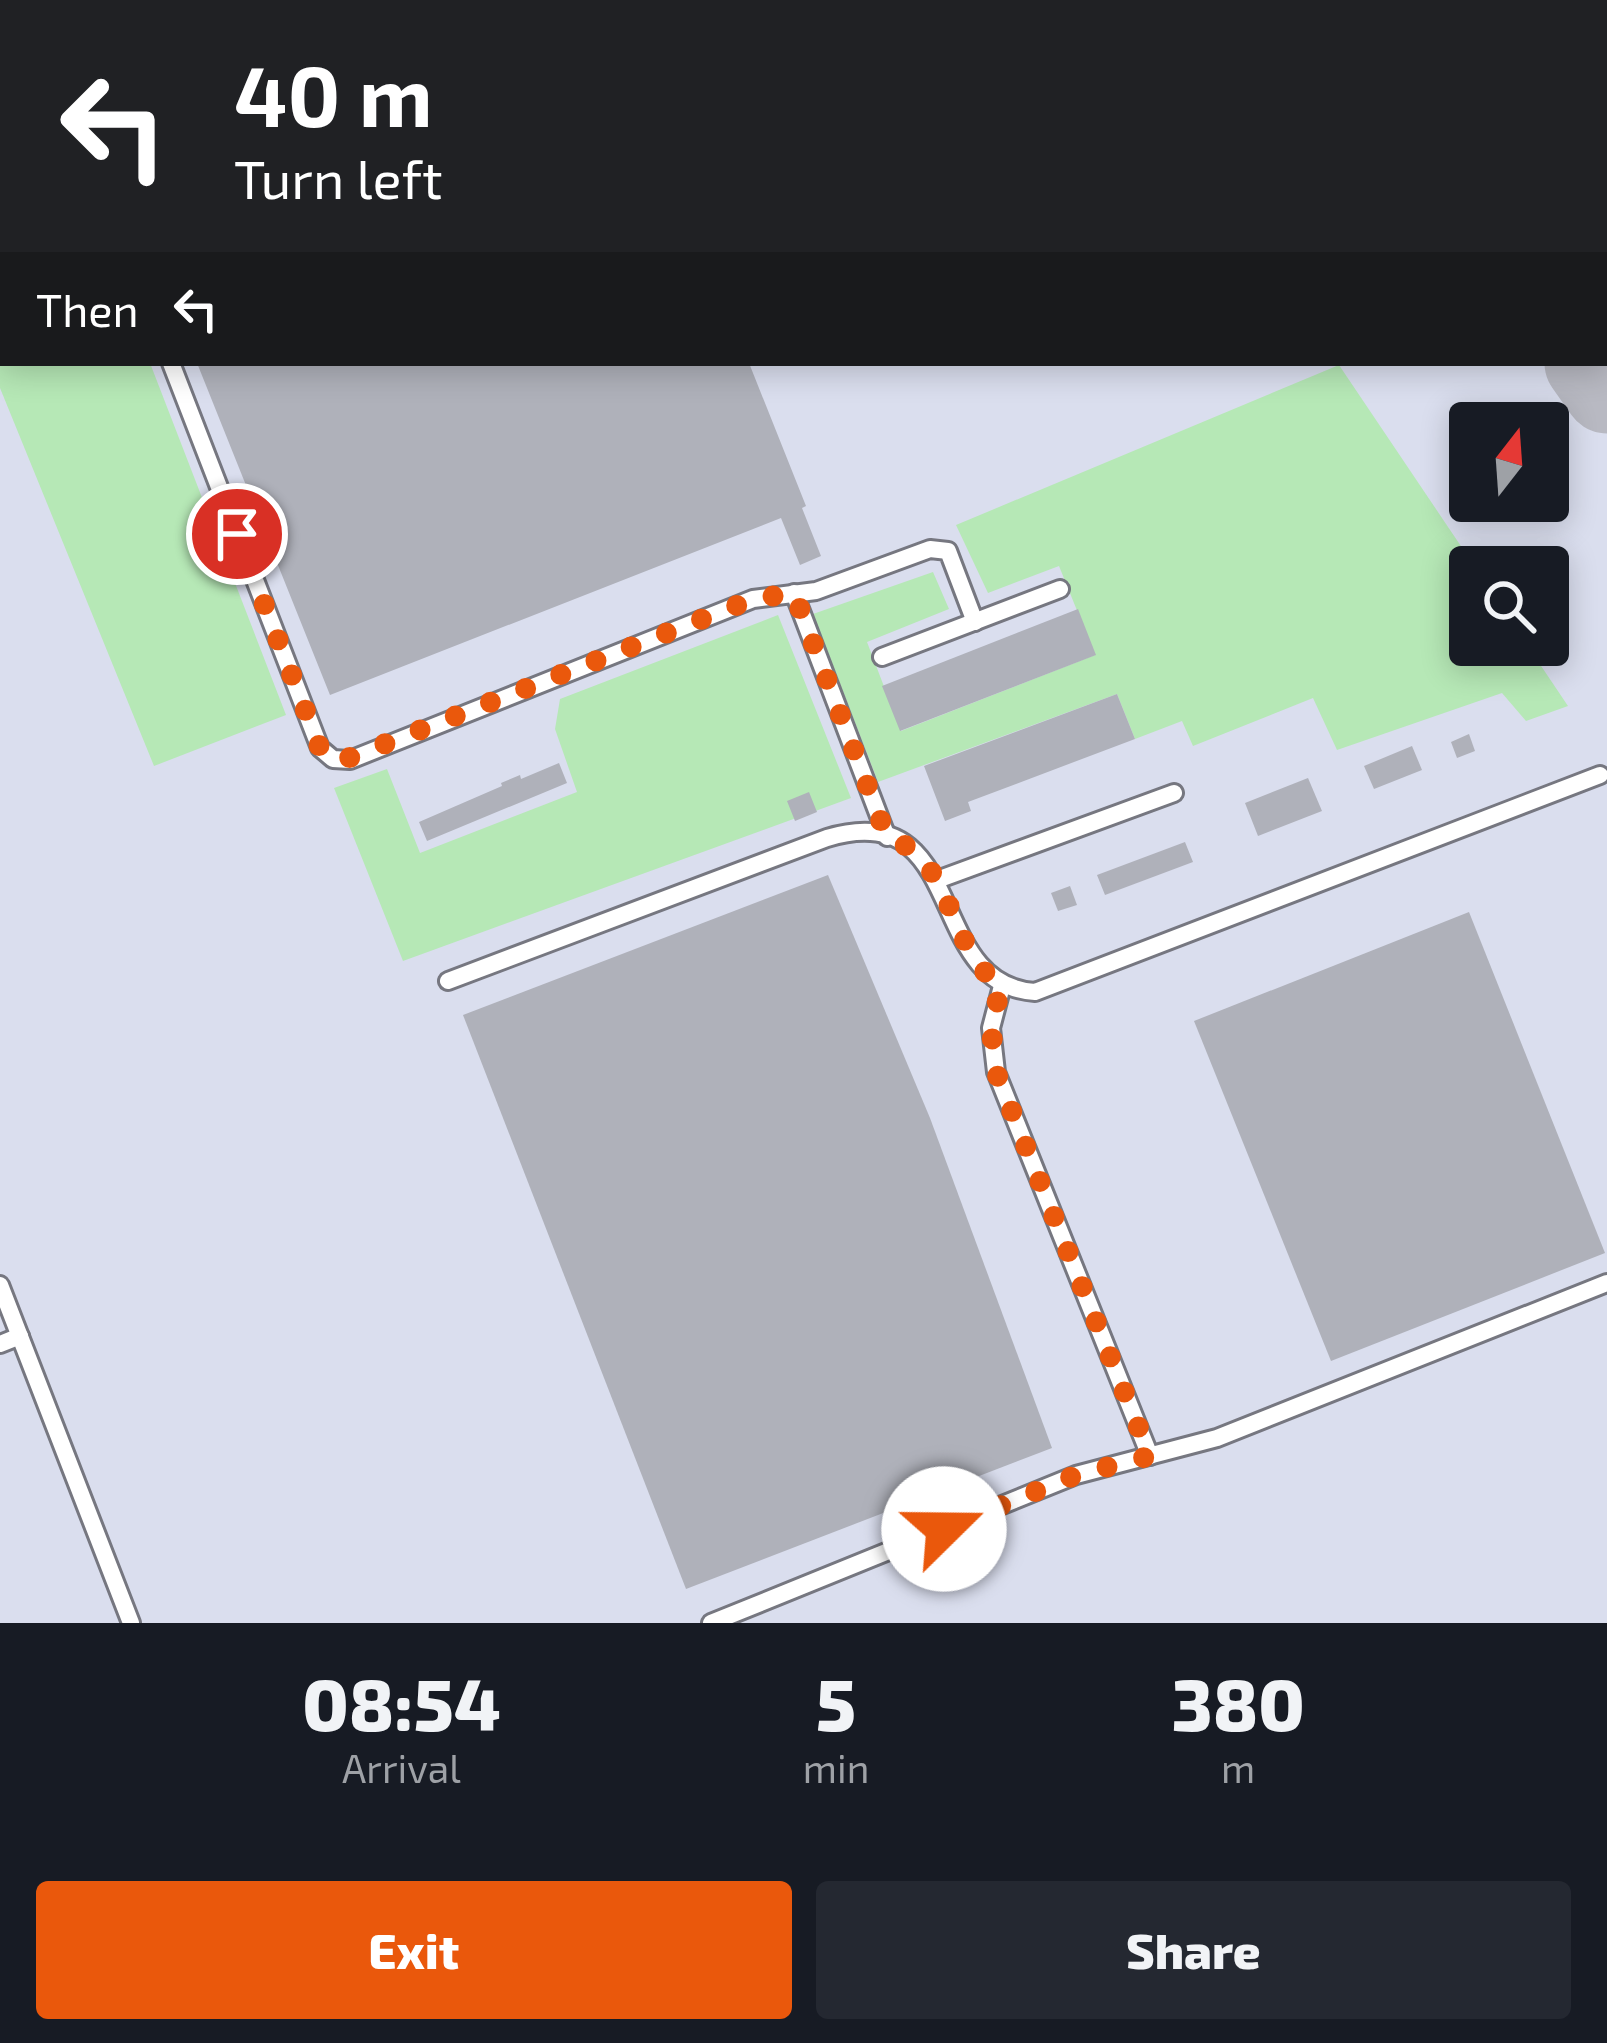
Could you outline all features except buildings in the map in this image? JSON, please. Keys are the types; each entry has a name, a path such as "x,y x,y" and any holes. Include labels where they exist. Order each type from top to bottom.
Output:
{"lane":[{"path":"172,366 320,748 333,759 350,760 753,599 816,591 931,549 943,548 950,555 975,622"},
{"path":"882,658 1060,589"},
{"path":"794,593 887,837"},
{"path":"448,980 827,838 862,832 887,837 913,850 938,880 975,963 1001,986 1035,992 1052,989 1600,775"},
{"path":"938,880 1174,793"},
{"path":"1001,986 991,1028 996,1072 1150,1456"},
{"path":"711,1623 1076,1475 1217,1438 1607,1282"},
{"path":"0,1285 130,1623"},
{"path":"0,1344 20,1336"}],"shaded area":[{"path":"0,366 1607,366 1607,1623 0,1623"}],"green space":[{"path":"0,366 151,366 286,715 154,766 0,388"},
{"path":"1340,366 1461,546 1449,546 1449,666 1541,666 1568,706 1526,721 1502,693 1337,750 1313,698 1193,746 1182,721 1135,739 1117,694 878,782 813,614 933,572 949,609 867,642 901,731 1095,655 1059,566 988,593 956,525"},
{"path":"778,615 851,798 403,961 334,788 387,769 420,853 577,792 555,729 560,699"}],"taxiway":[{"path":"1590,366 1607,390"}],"route":[{"path":"237,534 320,748 341,761 753,599 794,593 887,837 913,850 927,864 967,950 987,977 1001,986 991,1028 996,1072 1150,1456 1076,1475 944,1529"}]}
